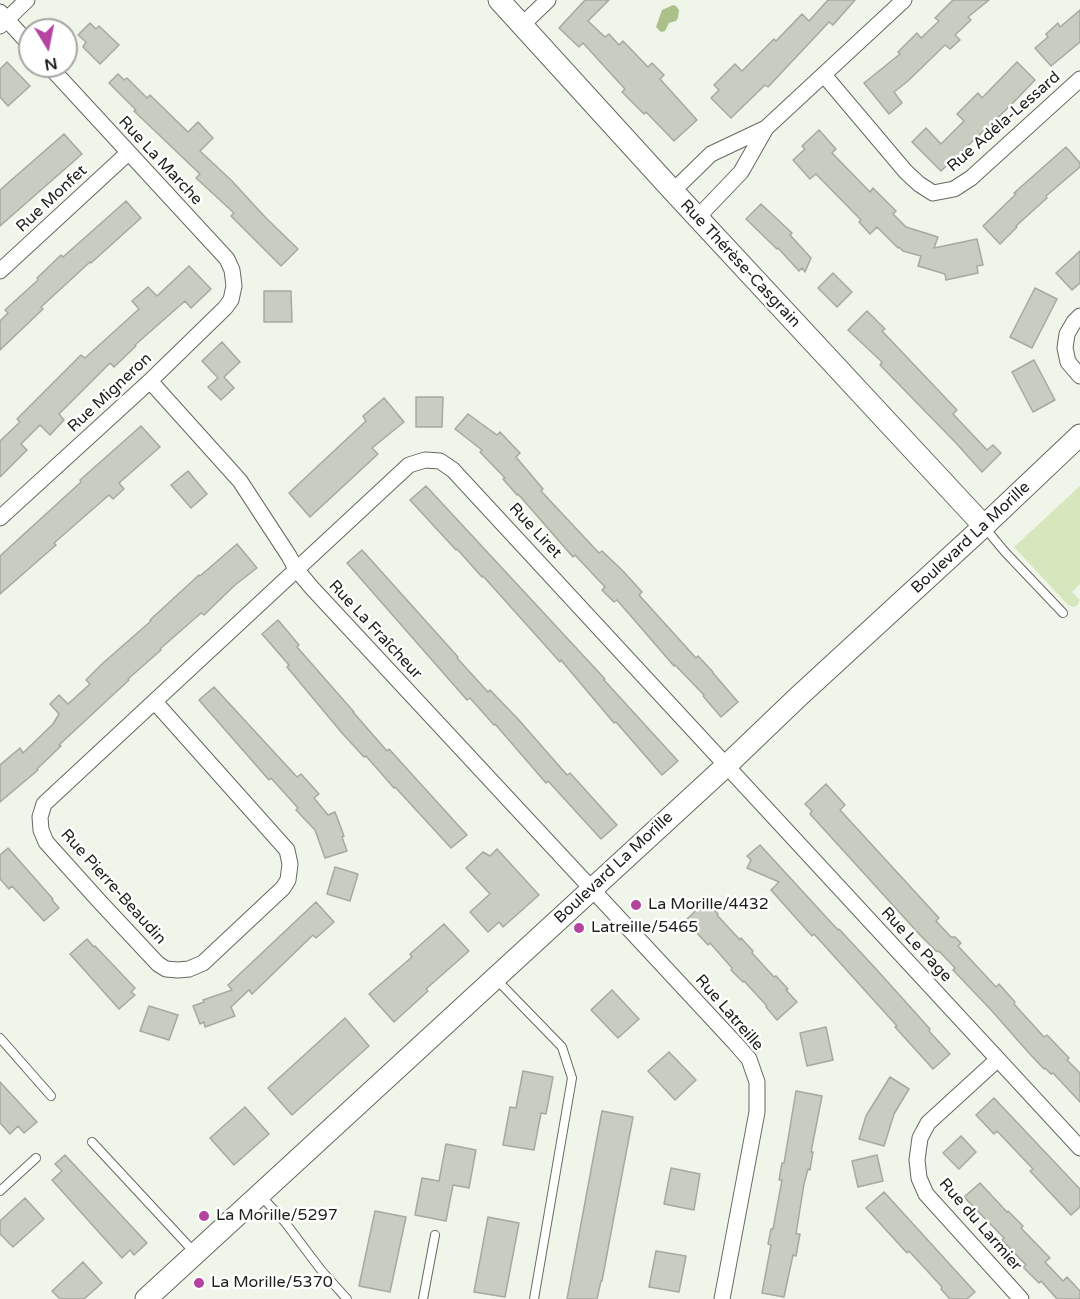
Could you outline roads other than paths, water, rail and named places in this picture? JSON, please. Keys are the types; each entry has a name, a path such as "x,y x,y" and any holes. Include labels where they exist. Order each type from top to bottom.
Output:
{"street":[{"path":"18,34 2,19 27,0"},
{"name":"Rue Thérèse-Casgrain","path":"499,0 984,526"},
{"path":"522,25 548,0"},
{"path":"698,218 741,172 766,128 904,0"},
{"name":"Rue Adéla-Lessard","path":"824,75 906,172 933,193 954,189 971,178 1080,79"},
{"name":"Rue La Marche","path":"60,78 226,259 232,270 234,286"},
{"path":"673,191 711,153 766,128"},
{"name":"Rue Monfet","path":"0,271 128,153"},
{"name":"Rue Migneron","path":"0,518 150,381 225,308 231,300 234,286"},
{"path":"1080,316 1067,334 1065,348 1068,362 1080,376"},
{"name":"Rue La Fraîcheur","path":"150,381 240,481 296,570 591,889"},
{"name":"Boulevard La Morille","path":"146,1299 727,765 1080,435"},
{"name":"Rue Liret","path":"296,570 409,465 425,459 440,461 453,470 727,765"},
{"name":"Rue Pierre-Beaudin","path":"155,702 287,850 290,864 288,880 283,888 203,963 189,969 166,969 158,964 46,842 41,830 40,817 44,804 296,570"},
{"name":"Rue Le Page","path":"727,765 1080,1148"},
{"name":"Rue Latreille","path":"591,889 749,1059 757,1082 757,1112 722,1299"},
{"name":"Rue du Larmier","path":"997,1060 928,1123 920,1138 917,1160 919,1178 926,1194 1022,1299"}],"lane":[{"path":"984,526 1005,552 1063,613"},
{"path":"495,978 562,1047 572,1078 534,1299"},
{"path":"0,1038 51,1096"},
{"path":"92,1142 196,1253"},
{"path":"0,1191 36,1158"},
{"path":"260,1195 347,1299"},
{"path":"423,1299 435,1235"}],"place":[{"name":"La Morille/4432","path":"636,905"},
{"name":"Latreille/5465","path":"579,928"},
{"name":"La Morille/5297","path":"204,1216"},
{"name":"La Morille/5370","path":"199,1283"}]}
